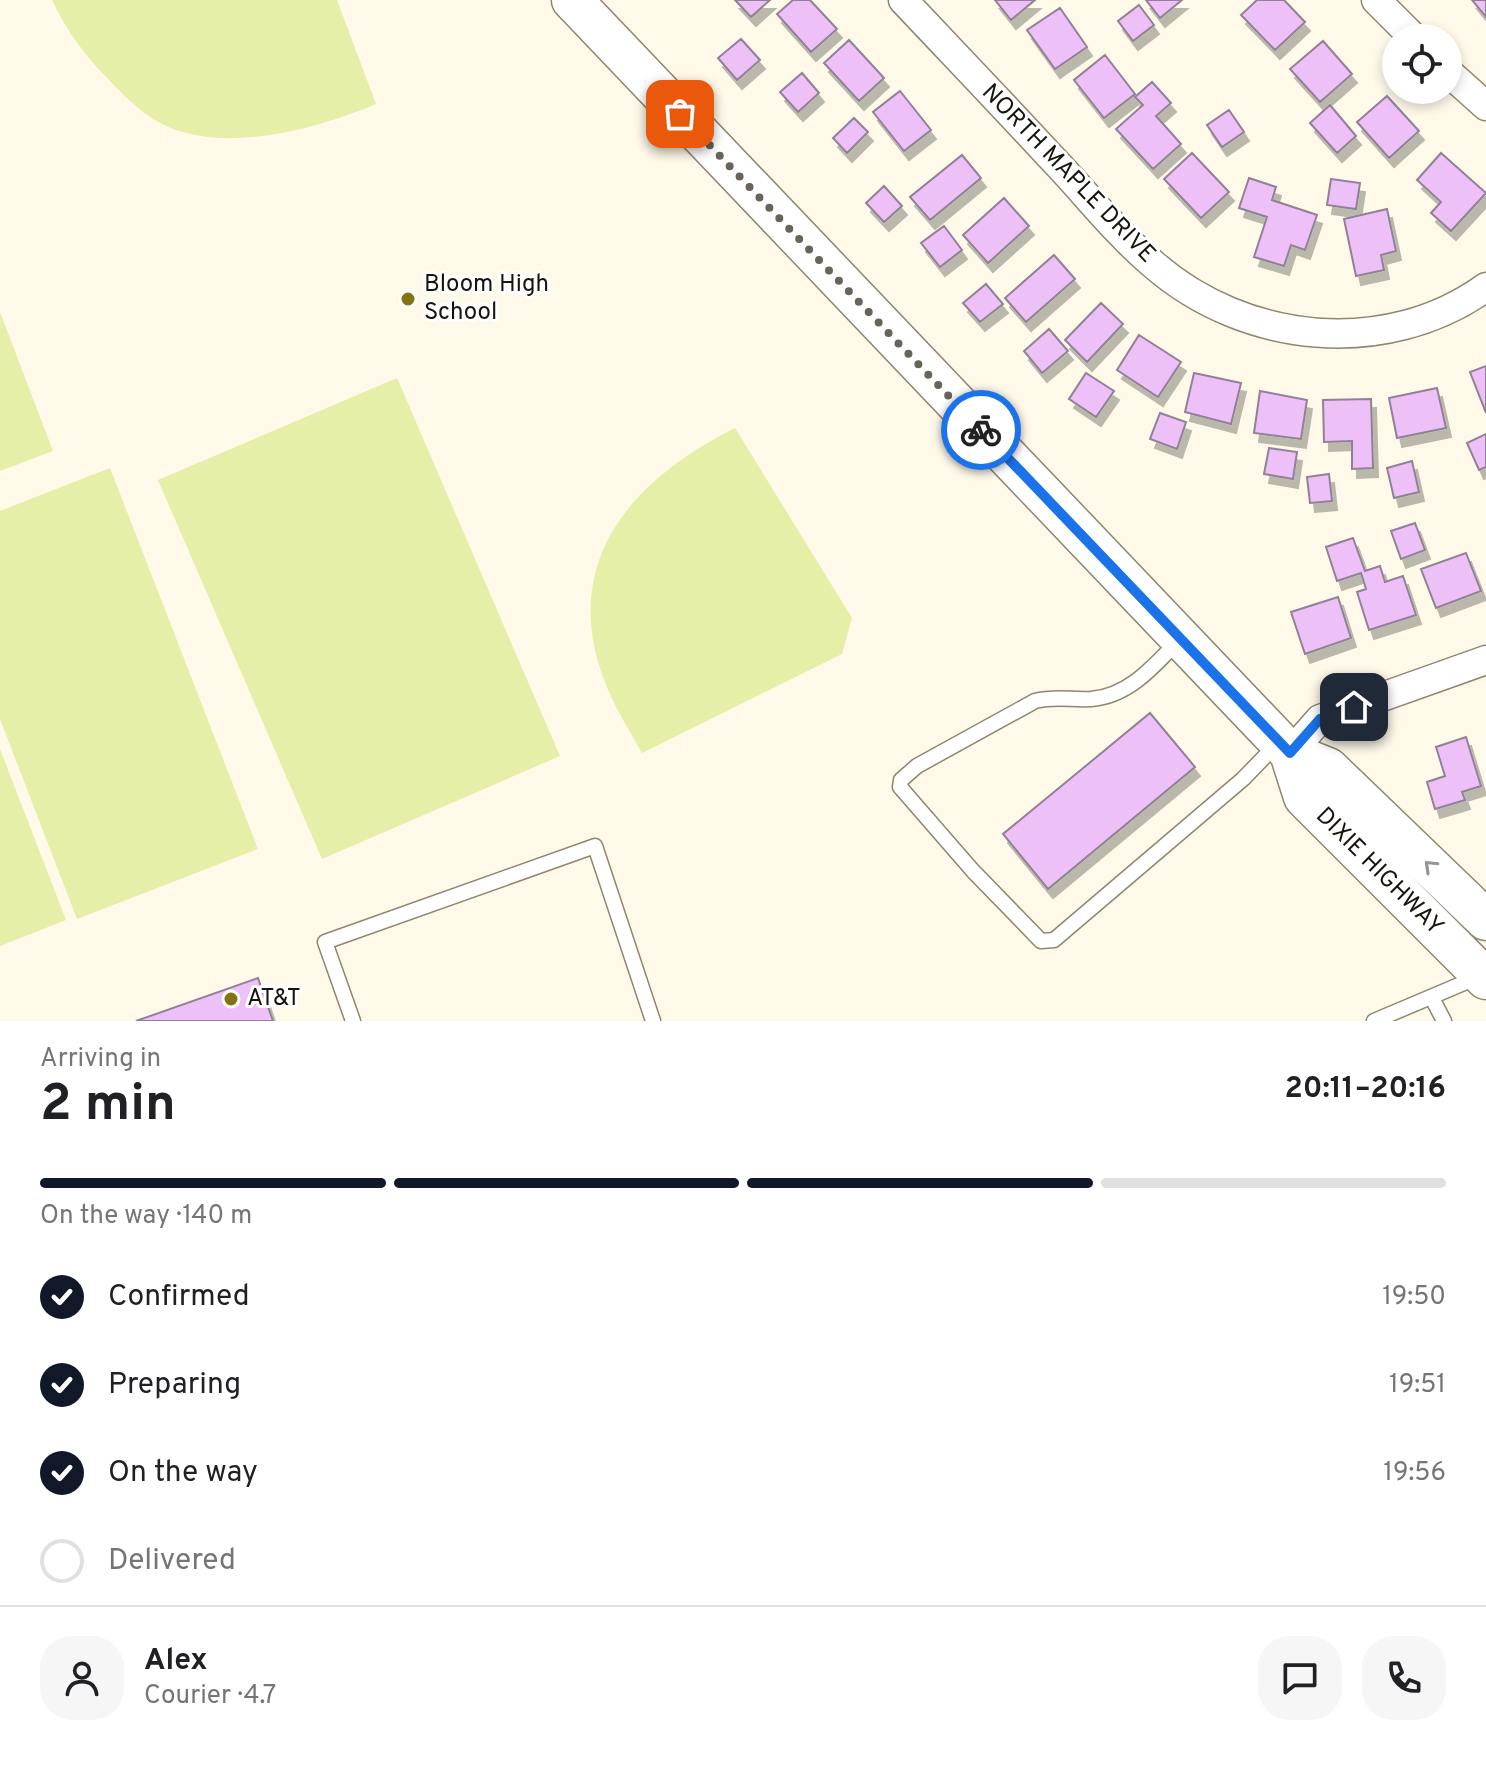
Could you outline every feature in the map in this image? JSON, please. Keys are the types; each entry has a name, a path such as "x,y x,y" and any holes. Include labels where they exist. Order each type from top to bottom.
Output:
{"main road":[{"name":"DIXIE HIGHWAY","path":"572,0 1285,747 1328,768 1486,920"},
{"name":"DIXIE HIGHWAY","path":"1285,747 1304,797 1484,977"}],"street":[{"name":"NORTH MAPLE DRIVE","path":"903,0 1154,265 1205,300 1265,326 1341,336 1386,330 1428,319 1464,303 1486,287"},
{"path":"1376,0 1400,24"},
{"path":"1462,85 1486,106"},
{"path":"1285,747 1320,719 1486,660"}],"lane":[{"path":"1180,639 1122,691 1096,698 1055,696 1035,701 917,766 901,780 900,787 973,871 1041,941 1054,940 1285,747"},
{"path":"353,1021 325,942 595,846 653,1021"},
{"path":"1374,1021 1484,977"},
{"path":"1432,998 1444,1021"}],"green space":[{"path":"52,0 337,0 376,104 323,123 263,136 232,138 175,130 144,113 101,71 70,32"},
{"path":"0,312 53,451 0,471"},
{"path":"397,378 560,756 322,859 158,480"},
{"path":"735,428 852,618 842,654 642,753 612,699 599,665 591,624 593,587 602,553 619,522 641,494 700,447"},
{"path":"110,468 258,849 77,919 0,719 0,511"},
{"path":"0,749 66,920 0,946"}],"building":[{"path":"735,0 770,0 751,17"},
{"path":"793,0 810,0 837,29 811,52 777,14"},
{"path":"995,0 1035,0 1011,20"},
{"path":"1146,0 1182,0 1160,18"},
{"path":"1257,0 1284,0 1305,22 1275,50 1241,15"},
{"path":"1472,0 1486,0 1486,17"},
{"path":"1139,5 1154,25 1133,41 1118,21"},
{"path":"1060,8 1087,47 1055,69 1027,30"},
{"path":"741,39 760,60 737,80 718,58"},
{"path":"849,40 884,78 859,101 824,63"},
{"path":"1323,41 1352,74 1320,102 1290,69"},
{"path":"1105,55 1135,94 1104,118 1074,80"},
{"path":"802,73 819,93 798,112 780,92"},
{"path":"1152,82 1171,103 1156,116 1181,144 1153,169 1116,129 1143,105 1135,97"},
{"path":"900,91 931,130 904,151 873,112"},
{"path":"1382,100 1382,104 1394,104 1419,131 1389,158 1357,122"},
{"path":"1330,105 1356,136 1337,153 1310,123"},
{"path":"1229,110 1244,132 1222,147 1207,125"},
{"path":"854,118 868,132 847,153 833,138"},
{"path":"1192,153 1229,192 1201,218 1164,179"},
{"path":"1441,153 1486,193 1451,231 1431,213 1441,202 1417,180"},
{"path":"962,155 981,178 930,220 910,197"},
{"path":"1249,178 1276,187 1272,200 1317,215 1305,250 1291,245 1284,266 1254,257 1267,217 1239,208"},
{"path":"1331,179 1360,183 1356,209 1327,205"},
{"path":"884,186 902,206 884,222 866,203"},
{"path":"1004,198 1029,226 988,263 963,235"},
{"path":"1387,209 1396,251 1381,255 1384,270 1356,276 1344,219"},
{"path":"944,226 962,250 940,267 921,243"},
{"path":"1054,255 1075,279 1026,322 1005,298"},
{"path":"986,284 1003,304 980,322 963,303"},
{"path":"1101,303 1123,324 1087,362 1065,340"},
{"path":"1049,329 1068,351 1042,373 1024,351"},
{"path":"1139,335 1181,362 1158,397 1117,370"},
{"path":"1486,366 1486,413 1470,372"},
{"path":"1086,373 1114,391 1096,417 1069,399"},
{"path":"1194,373 1241,383 1231,424 1185,412"},
{"path":"1437,388 1446,428 1397,438 1389,398"},
{"path":"1260,391 1307,400 1301,439 1254,433"},
{"path":"1371,399 1373,468 1352,469 1352,441 1324,442 1323,400"},
{"path":"1160,413 1186,422 1177,449 1150,439"},
{"path":"1486,434 1486,467 1479,470 1467,443"},
{"path":"1269,448 1297,452 1293,479 1264,474"},
{"path":"1412,461 1419,492 1394,498 1387,468"},
{"path":"1329,474 1332,501 1310,503 1307,477"},
{"path":"1415,523 1425,550 1401,559 1391,531"},
{"path":"1353,538 1365,571 1380,566 1385,582 1403,576 1416,615 1369,630 1357,592 1366,589 1361,573 1337,581 1326,547"},
{"path":"1466,553 1481,591 1436,608 1421,569"},
{"path":"1338,597 1351,638 1305,654 1291,612"},
{"path":"1150,713 1195,767 1048,889 1003,834"},
{"path":"1466,737 1481,786 1462,792 1465,800 1435,809 1427,782 1445,776 1436,747"},
{"name":"AT&T","path":"258,978 273,1021 136,1021"}],"way so far":[{"path":"680,114 981,430"}],"place":[{"name":"Bloom High School","path":"408,299"},
{"name":"AT&T","path":"231,999"}],"route":[{"path":"981,430 1290,753 1320,719 1354,707"}]}
